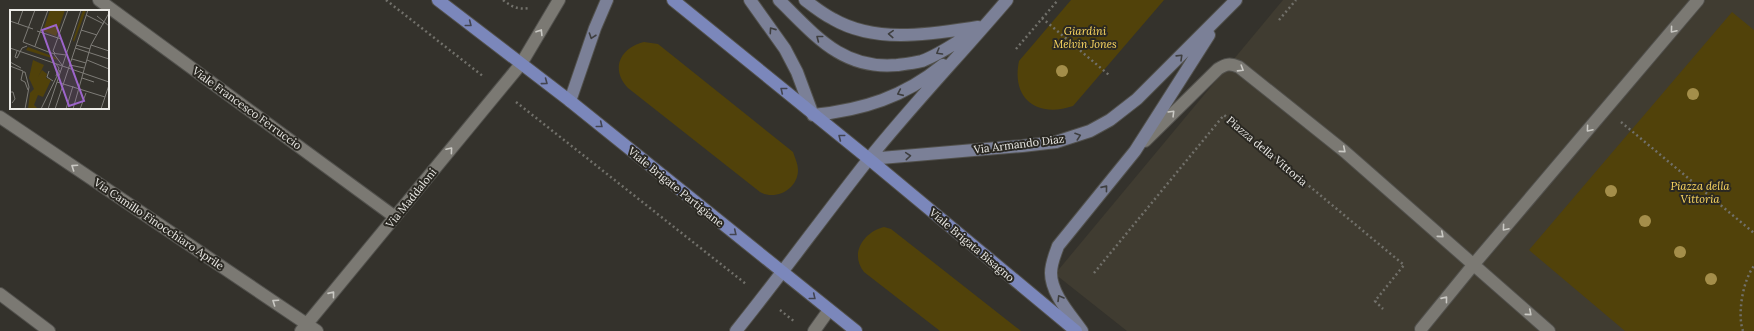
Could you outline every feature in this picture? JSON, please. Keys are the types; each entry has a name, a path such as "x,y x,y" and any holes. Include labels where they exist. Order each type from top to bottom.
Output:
{"main road":[{"name":"Viale Brigate Partigiane","path":"438,0 570,101 783,272"},
{"path":"673,0 869,159"},
{"name":"Viale Brigata Bisagno","path":"869,159 1076,331"},
{"path":"783,272 856,331"}],"street":[{"name":"Viale Francesco Ferruccio","path":"99,0 395,217"},
{"path":"520,64 559,0"},
{"path":"570,101 595,28 607,0"},
{"path":"750,0 785,49 797,72 813,115 862,106 888,98 914,86 948,61 985,26"},
{"path":"779,0 816,36 828,45 845,56 868,65 885,66 920,61 932,56 985,26"},
{"path":"805,0 833,20 866,32 924,34 985,26"},
{"path":"736,331 869,159 1007,0"},
{"name":"Via Armando Diaz","path":"869,159 1056,142 1090,131 1110,120 1137,99 1221,17 1236,0"},
{"path":"1421,329 1474,264 1698,0"},
{"name":"Via Armando Diaz","path":"1135,151 1221,17"},
{"name":"Via Maddaloni","path":"308,329 395,217 520,64"},
{"name":"Via Armando Diaz","path":"1082,331 1054,288 1051,275 1052,262 1058,246 1135,151 1208,77 1225,64 1233,64 1239,67 1344,151 1474,264"},
{"name":"Via Camillo Finocchiaro Aprile","path":"0,117 308,329"},
{"path":"1474,264 1549,331"},
{"path":"0,294 49,331"},
{"path":"814,331 830,310"}],"path":[{"path":"386,0 481,75"},
{"path":"503,0 511,6 521,10 535,7"},
{"path":"1016,49 1058,0"},
{"path":"1279,20 1296,0"},
{"path":"1042,18 1109,75"},
{"path":"518,104 800,326"},
{"name":"Piazza della Vittoria","path":"1094,273 1224,115 1404,265 1375,301 1383,308"},
{"path":"1621,122 1754,233"},
{"path":"1743,331 1741,326 1742,298 1749,272 1754,266"}],"shaded area":[{"path":"1283,0 1754,0 1754,331 1127,331 1055,274"}],"green space":[{"name":"Giardini Melvin Jones","path":"1071,0 1164,0 1073,106 1049,110 1030,103 1023,96 1019,86 1019,61"},
{"path":"1732,12 1754,30 1754,331 1625,331 1529,250"},
{"path":"644,42 658,44 793,152 798,170 797,177 790,188 785,192 773,195 760,192 628,88 620,74 620,60 629,49"},
{"path":"884,227 891,229 1021,331 940,331 864,272 860,265 858,251 861,244 870,233"}]}
